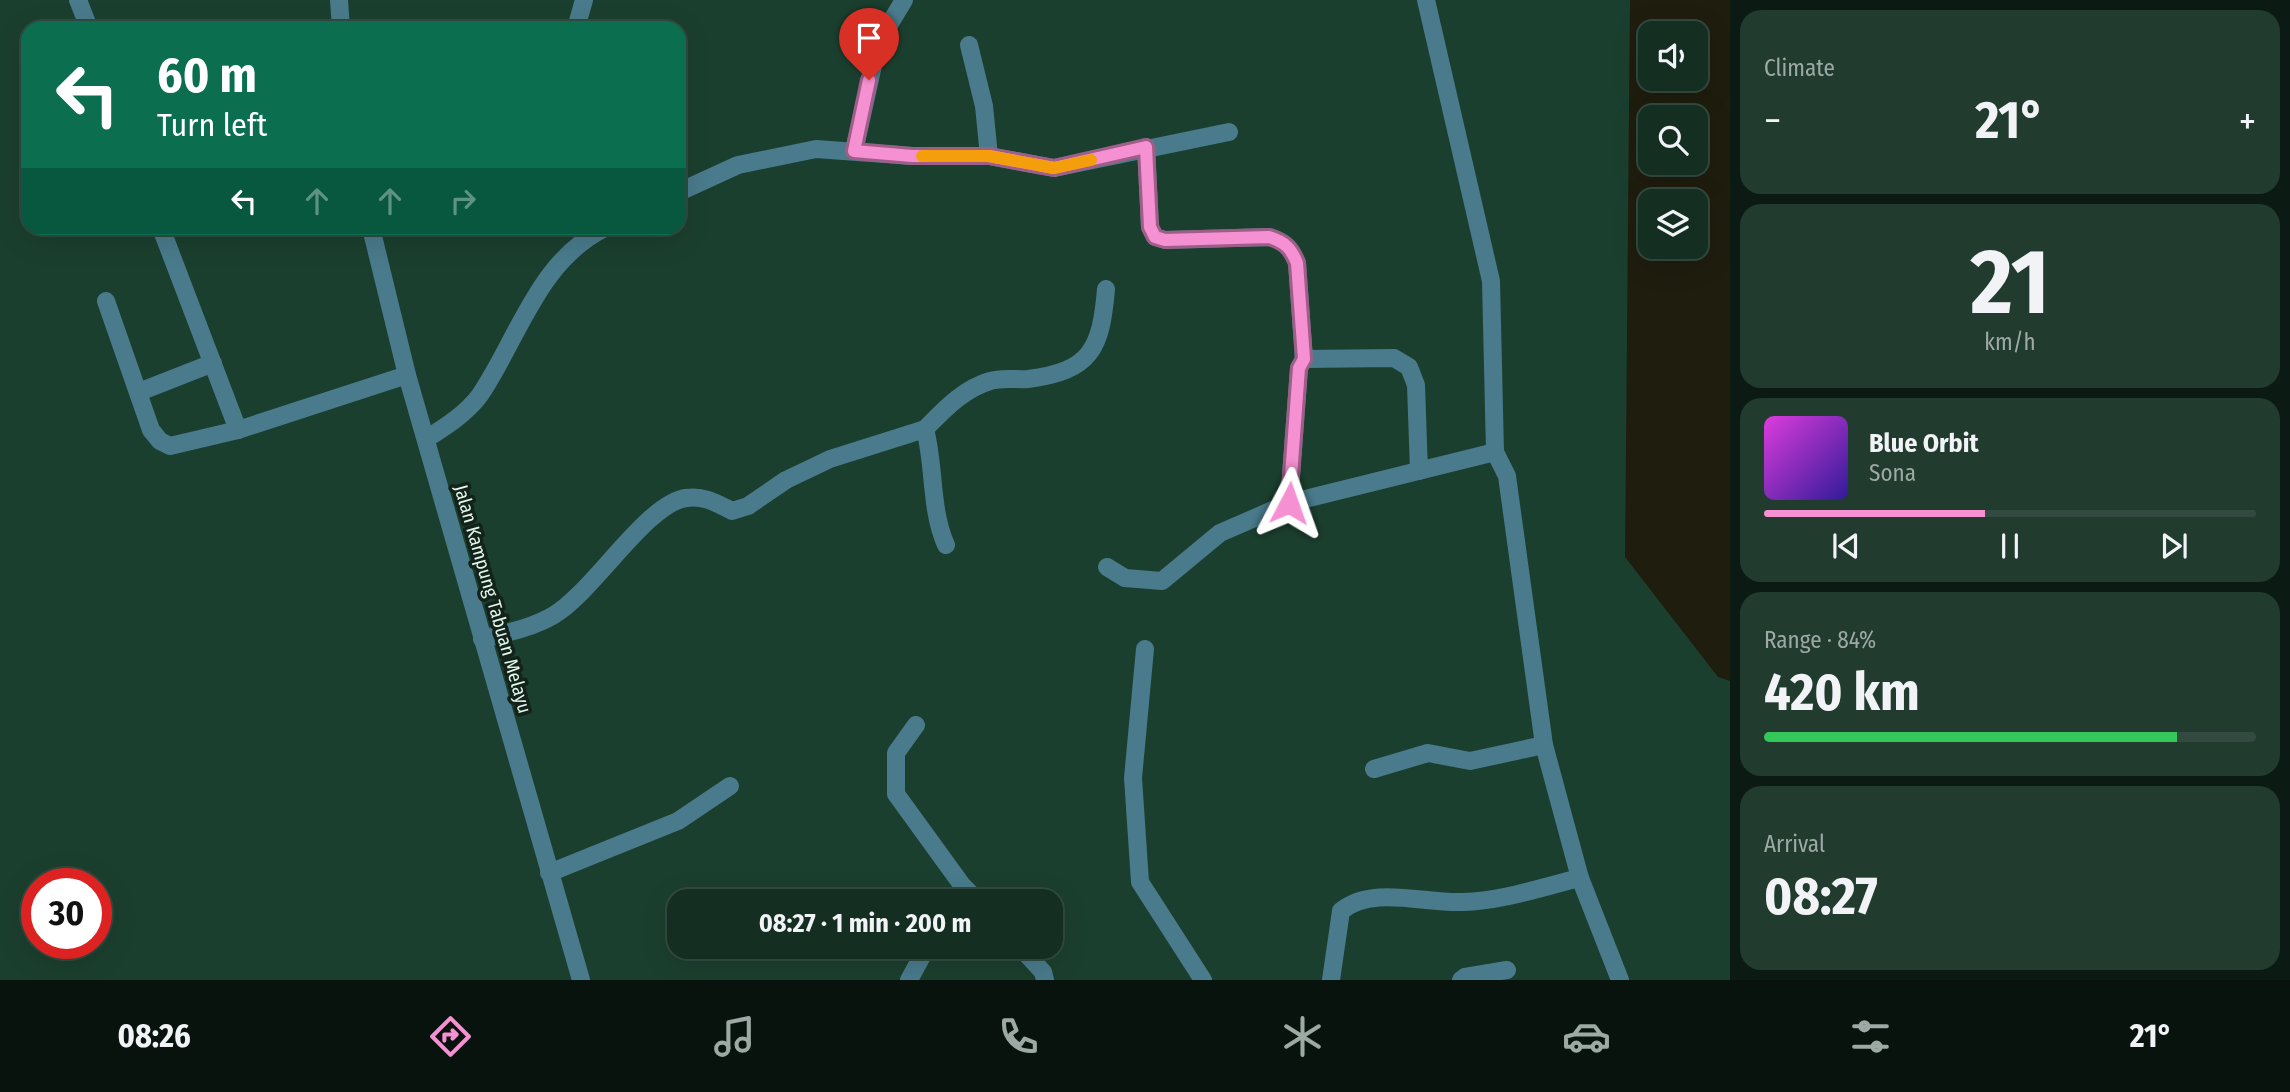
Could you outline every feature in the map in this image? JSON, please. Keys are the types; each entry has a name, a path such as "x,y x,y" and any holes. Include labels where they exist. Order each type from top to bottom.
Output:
{"street":[{"path":"78,0 86,21"},
{"path":"339,0 340,21"},
{"path":"578,21 584,0"},
{"path":"854,151 878,43 904,0"},
{"path":"1426,0 1491,281 1495,452 1507,476 1544,745 1580,878 1620,980"},
{"path":"969,45 984,106 989,156"},
{"path":"686,189 738,165 816,149 901,156 989,156 1054,168 1228,132"},
{"path":"1146,147 1150,227 1155,237 1165,240 1269,237 1282,241 1292,250 1297,263 1304,359 1299,368 1289,503"},
{"path":"164,235 238,430"},
{"name":"Jalan Kampung Tabuan Melayu","path":"374,235 407,375 581,980"},
{"path":"426,439 452,423 479,396 557,263 595,235"},
{"path":"482,639 520,629 554,615 587,589 662,509 684,498 706,498 732,511 748,506 786,480 830,459 925,429 956,398 991,380 1053,375 1083,363 1098,337 1106,289"},
{"path":"106,301 151,430 160,441 170,446 238,430 407,375"},
{"path":"1304,359 1394,358 1409,367 1416,385 1419,471"},
{"path":"139,392 213,363"},
{"path":"925,429 931,453 939,530 946,545"},
{"path":"1107,568 1125,578 1162,580 1220,533 1289,503 1495,452"},
{"path":"1145,649 1133,778 1140,882 1203,980"},
{"path":"916,724 896,753 896,794 955,889"},
{"path":"1374,769 1428,753 1470,761 1544,745"},
{"path":"549,873 678,821 730,786"},
{"path":"1331,980 1341,911 1353,901 1377,898 1464,902 1580,878"},
{"path":"909,980 920,959"},
{"path":"1031,959 1043,972 1045,980"},
{"path":"1461,980 1507,970"}],"shaded area":[{"path":"1630,0 1730,0 1730,681 1718,677 1625,557"}],"slow traffic":[{"path":"922,156 989,156 1054,168 1091,160"}],"route":[{"path":"869,80 854,151 912,156 989,156 1054,168 1146,147 1150,227 1155,237 1165,240 1269,237 1282,241 1292,250 1297,263 1304,359 1299,368 1289,503"}]}
